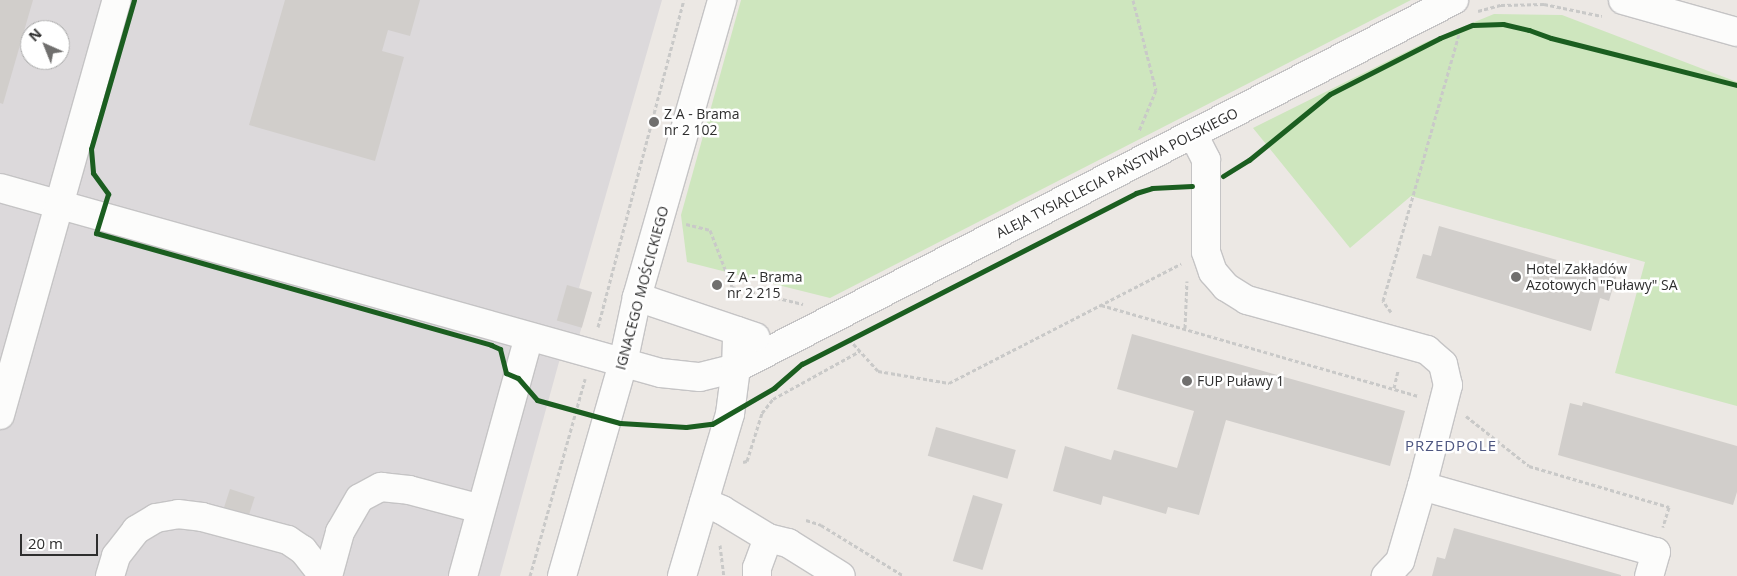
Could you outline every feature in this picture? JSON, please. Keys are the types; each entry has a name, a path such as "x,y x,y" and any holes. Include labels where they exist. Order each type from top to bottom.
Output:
{"street":[{"path":"0,415 117,0"},
{"name":"IGNACEGO MOŚCICKIEGO","path":"562,576 623,362 637,297 722,0"},
{"path":"1623,0 1737,32"},
{"name":"ALEJA TYSIĄCLECIA PAŃSTWA POLSKIEGO","path":"0,188 661,373 700,377 736,368 1193,134 1458,11"},
{"path":"1193,134 1206,160 1206,252 1213,272 1226,287 1247,300 1427,350 1443,364 1448,385 1422,486 1400,561 1386,576"},
{"path":"637,297 780,345"},
{"path":"682,576 713,506 730,414 736,368 737,331"},
{"path":"463,576 529,337"},
{"path":"1422,486 1652,564"},
{"path":"328,576 340,532 360,498 381,487 409,490 481,509"},
{"path":"713,506 768,538 788,544 841,576"},
{"path":"110,576 116,556 136,530 156,518 178,514 202,517 288,540 303,550 323,576"},
{"path":"757,576 757,568 768,538"}],"path":[{"path":"530,576 576,411 684,0"},
{"path":"1133,0 1156,90 1138,134"},
{"path":"1393,313 1383,301 1460,29 1458,11"},
{"path":"1453,32 1466,27"},
{"path":"848,338 878,371 949,383 1188,260"},
{"path":"1101,305 1394,388 1456,408 1529,466 1669,508 1652,564"},
{"path":"842,344 848,338 858,335"},
{"path":"740,464 748,461 762,413 773,399 860,351"},
{"path":"567,408 607,420"},
{"path":"713,506 724,576"}],"shaded area":[{"path":"0,0 662,0 579,288 592,292 579,336 567,333 500,576 0,576"}],"green space":[{"path":"741,0 1411,0 830,298 687,262 681,215"},
{"path":"1494,14 1562,15 1737,82 1737,406 1615,373 1645,262 1411,196 1350,248 1253,128 1426,42"}],"building":[{"path":"0,0 33,0 27,20 20,20 20,45 3,104 0,103"},
{"path":"285,0 420,0 410,36 388,30 382,51 404,57 375,161 249,125"},
{"name":"Hotel Zakładów Azotowych \"Puławy\" SA","path":"1439,226 1616,277 1609,301 1600,298 1591,331 1416,278 1423,254 1431,256"},
{"path":"567,285 592,292 582,328 557,321"},
{"path":"1132,334 1405,411 1390,466 1226,420 1199,515 1168,507 1166,514 1103,496 1101,505 1053,491 1065,446 1111,460 1114,450 1177,468 1194,411 1117,389"},
{"path":"1583,402 1737,446 1737,492 1733,505 1558,455 1570,403 1582,406"},
{"path":"936,427 1016,450 1008,479 928,456"},
{"path":"230,489 255,497 248,518 223,510"},
{"path":"973,495 1003,504 982,570 953,561"},
{"path":"1454,528 1621,576 1432,576 1437,557 1445,559"}],"cycle path":[{"path":"134,0 91,149 93,173 108,194 96,233 491,345 500,349 506,373 518,378 537,400 620,423 686,427 712,424 774,388 802,364 1136,193 1152,188 1192,186"},
{"path":"1223,176 1249,160 1330,94 1440,38 1473,25 1503,24 1737,85"}],"place":[{"name":"Z A - Brama nr 2 102","path":"654,122"},
{"name":"Hotel Zakładów Azotowych \"Puławy\" SA","path":"1516,277"},
{"name":"Z A - Brama nr 2 215","path":"717,285"},
{"name":"FUP Puławy 1","path":"1187,381"}],"district":[{"name":"PRZEDPOLE","path":"1451,446"}]}
